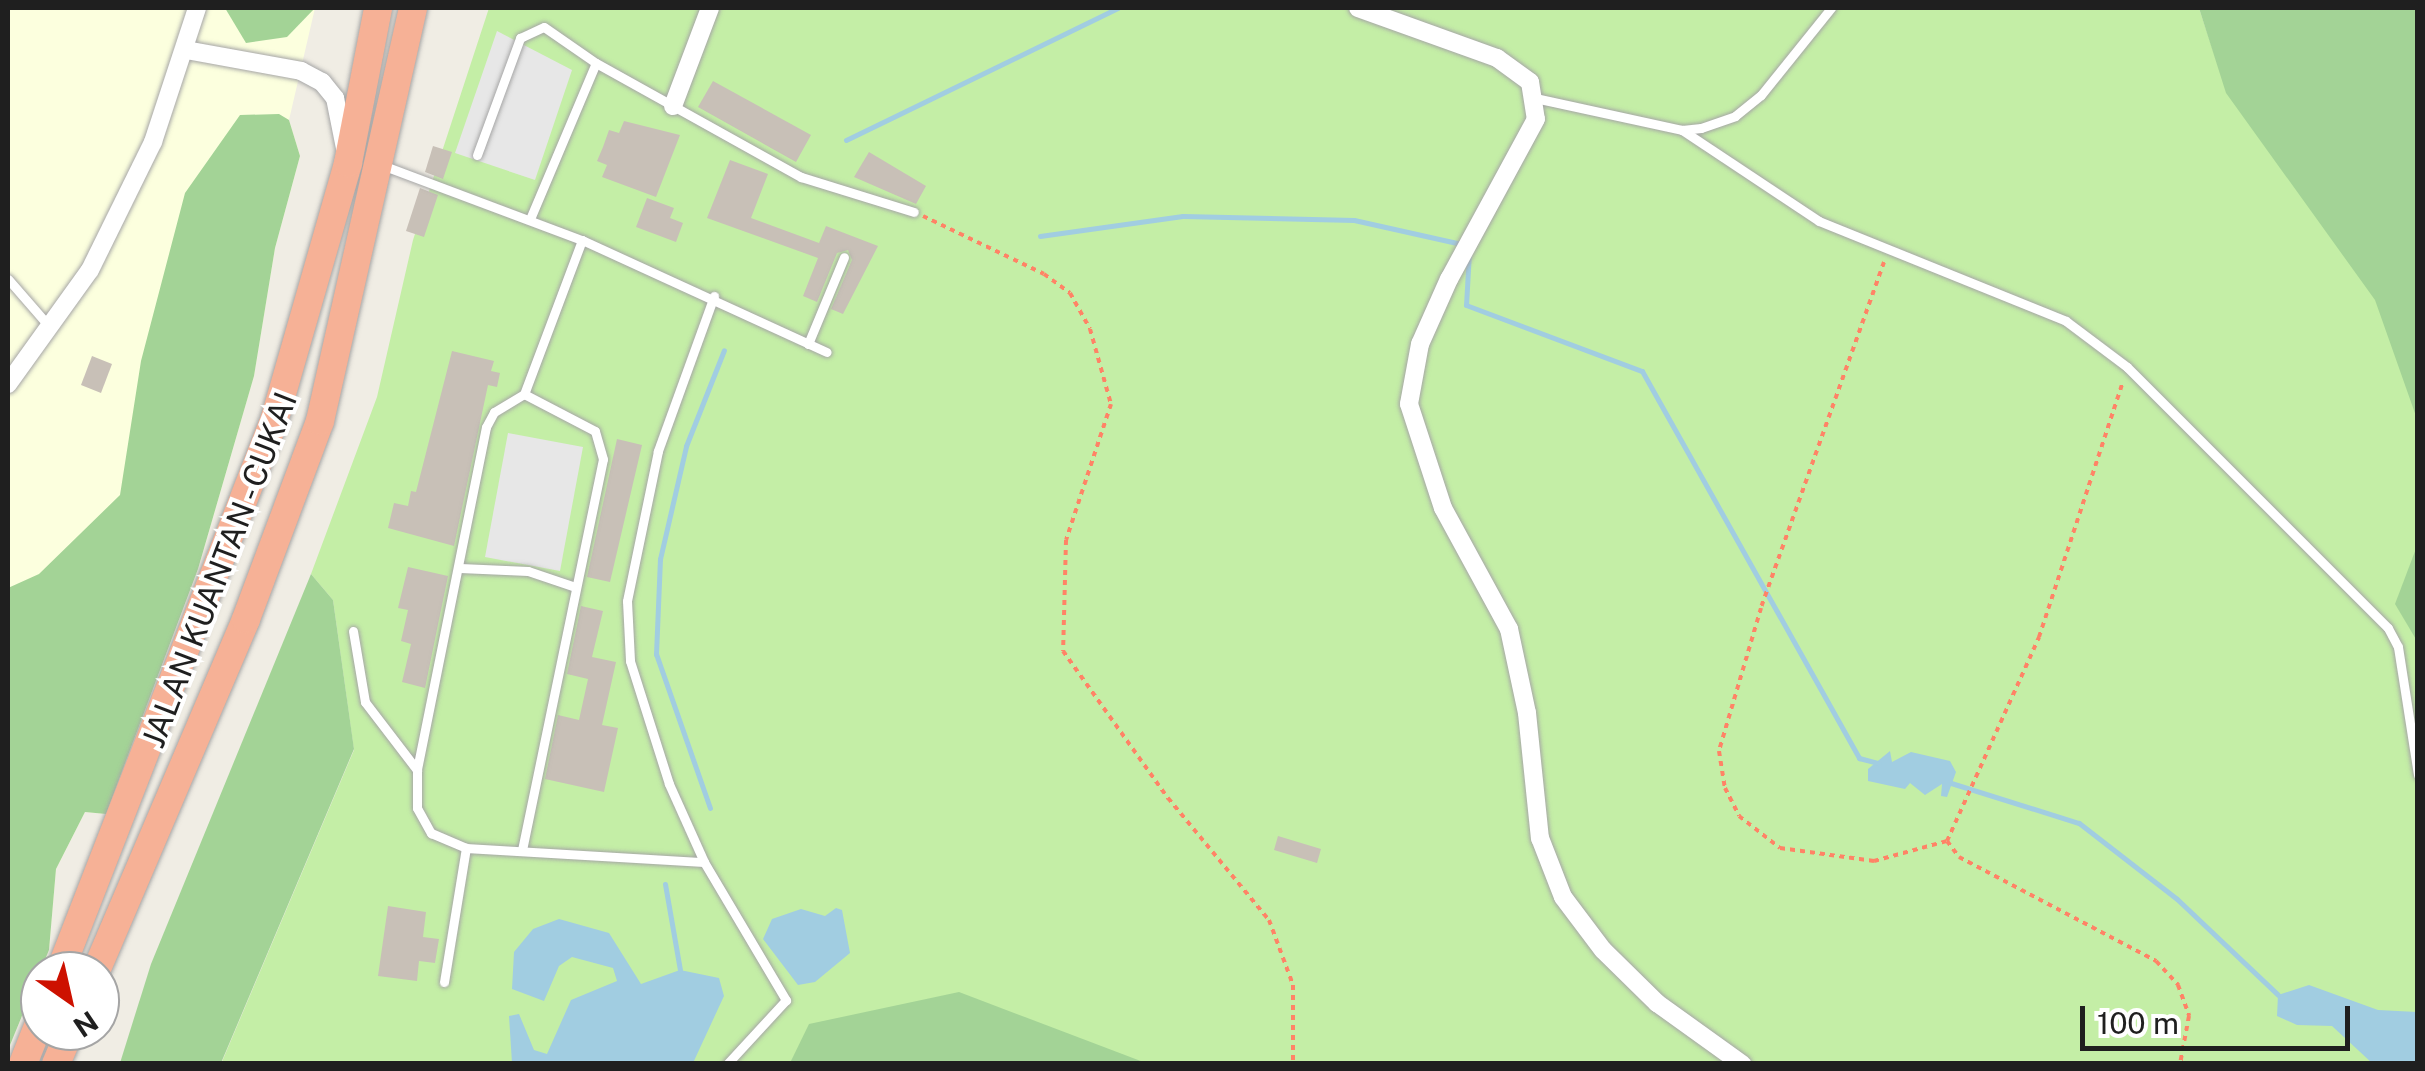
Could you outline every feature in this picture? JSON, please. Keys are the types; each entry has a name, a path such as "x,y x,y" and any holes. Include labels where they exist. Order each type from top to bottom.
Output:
{"highway":[{"name":"JALAN KUANTAN - CUKAI","path":"68,951 275,418 348,163 378,8"},
{"name":"JALAN KUANTAN - CUKAI","path":"105,951 246,619 320,421 382,166 413,8"}],"street":[{"path":"8,384 90,270 154,142 197,8"},
{"path":"673,106 710,8"},
{"path":"1358,8 1497,58 1530,82 1536,98 1536,118 1478,232 1449,279 1420,344 1409,404 1443,508 1509,629 1549,868 1604,950 1657,1003 1742,1064"},
{"path":"186,50 300,71 322,82 339,111 348,163"}],"lane":[{"path":"1682,130 1735,116 1761,95 1831,8"},
{"path":"477,155 520,38 531,29 544,27 596,63 801,178 914,212"},
{"path":"530,219 596,63"},
{"path":"1536,98 1682,130 1788,203 2066,321 2128,367 2388,628 2398,647 2418,774"},
{"path":"382,166 582,240 714,296 826,352"},
{"path":"582,240 524,394 494,412 486,428 417,770 422,820 431,833 466,848 704,862"},
{"path":"808,344 844,257"},
{"path":"8,280 50,328"},
{"path":"714,296 653,467 627,601 630,661 645,721 704,862 786,1000 727,1064"},
{"path":"522,850 602,446 584,424 524,394"},
{"path":"460,568 528,571 575,587"},
{"path":"353,631 366,702 417,770"},
{"path":"444,982 466,848"}],"path":[{"path":"914,212 1044,274 1070,293 1090,329 1111,404 1066,540 1063,650 1168,798 1269,920 1293,985 1293,1064"},
{"path":"1889,248 1761,608 1719,751 1725,788 1739,816 1780,848 1874,861 1947,841 1981,775 2039,638 2128,367"},
{"path":"1947,841 1960,857 2156,961 2178,986 2189,1016 2180,1064"}],"shaded area":[{"path":"8,8 315,8 289,120 300,156 275,248 254,376 198,569 106,814 85,812 56,869 49,951 20,951 20,1021 8,1050"},
{"path":"497,31 572,70 535,180 455,153"},
{"path":"508,433 583,447 560,571 485,557"}],"green space":[{"path":"225,8 315,8 287,37 246,43"},
{"path":"489,8 2199,8 2227,93 2417,292 2417,1063 221,1064 354,750 333,600 311,574 377,397 413,240"},
{"path":"2199,8 2417,8 2417,419 2375,300 2226,93"},
{"path":"279,114 289,120 300,156 275,248 254,376 198,569 106,814 85,812 56,869 49,951 20,951 20,1021 8,1050 8,588 39,574 120,495 141,361 185,193 240,115"},
{"path":"2417,546 2417,641 2395,604"},
{"path":"311,574 333,600 354,749 221,1063 120,1063 151,964"},
{"path":"959,992 1146,1063 790,1063 809,1024"}],"water":[{"path":"1890,751 1892,762 1911,752 1950,761 1956,772 1947,797 1941,796 1942,784 1925,795 1910,783 1905,789 1868,781 1868,769"},
{"path":"836,908 842,910 850,953 815,982 798,985 763,939 772,919 801,909 825,916"},
{"path":"559,919 609,933 641,984 680,970 719,978 724,996 693,1063 512,1063 509,1016 519,1014 534,1050 547,1054 571,1000 617,981 613,968 572,957 559,966 544,1001 512,989 514,952 533,929"},
{"path":"2309,985 2378,1010 2417,1012 2417,1063 2372,1063 2332,1026 2297,1025 2277,1016 2278,995"}],"building":[{"path":"713,81 811,135 796,162 698,107"},
{"path":"624,121 680,135 656,197 602,177 607,165 597,161 609,130 619,133"},
{"path":"433,146 452,152 443,179 425,172"},
{"path":"869,152 926,186 916,204 854,177"},
{"path":"730,160 768,174 751,218 819,243 826,226 878,246 843,314 831,309 852,260 848,250 837,253 817,302 803,296 818,258 707,218"},
{"path":"420,188 438,195 424,237 406,231"},
{"path":"647,198 674,208 670,218 683,223 676,242 636,227"},
{"path":"452,351 494,361 491,371 500,373 497,387 488,385 454,546 388,528 394,503 408,506 411,491 416,492"},
{"path":"92,356 112,364 101,393 81,385"},
{"path":"617,439 642,445 610,582 587,577"},
{"path":"408,567 448,576 425,688 402,682 411,644 401,641 408,610 398,608"},
{"path":"581,606 603,611 592,657 616,662 602,725 618,728 604,792 545,779 558,715 579,720 588,679 567,674"},
{"path":"1278,836 1321,849 1317,863 1274,850"},
{"path":"388,906 426,912 423,937 439,939 435,963 419,961 417,981 378,976"}],"waterway":[{"path":"846,140 1118,8"},
{"path":"1040,236 1183,216 1354,220 1461,244"},
{"path":"1469,252 1466,305 1642,371 1859,758 1878,763"},
{"path":"710,808 656,654 660,559 686,446 724,350"},
{"path":"1951,783 2079,823 2177,899 2278,995"},
{"path":"665,884 680,970"}]}
